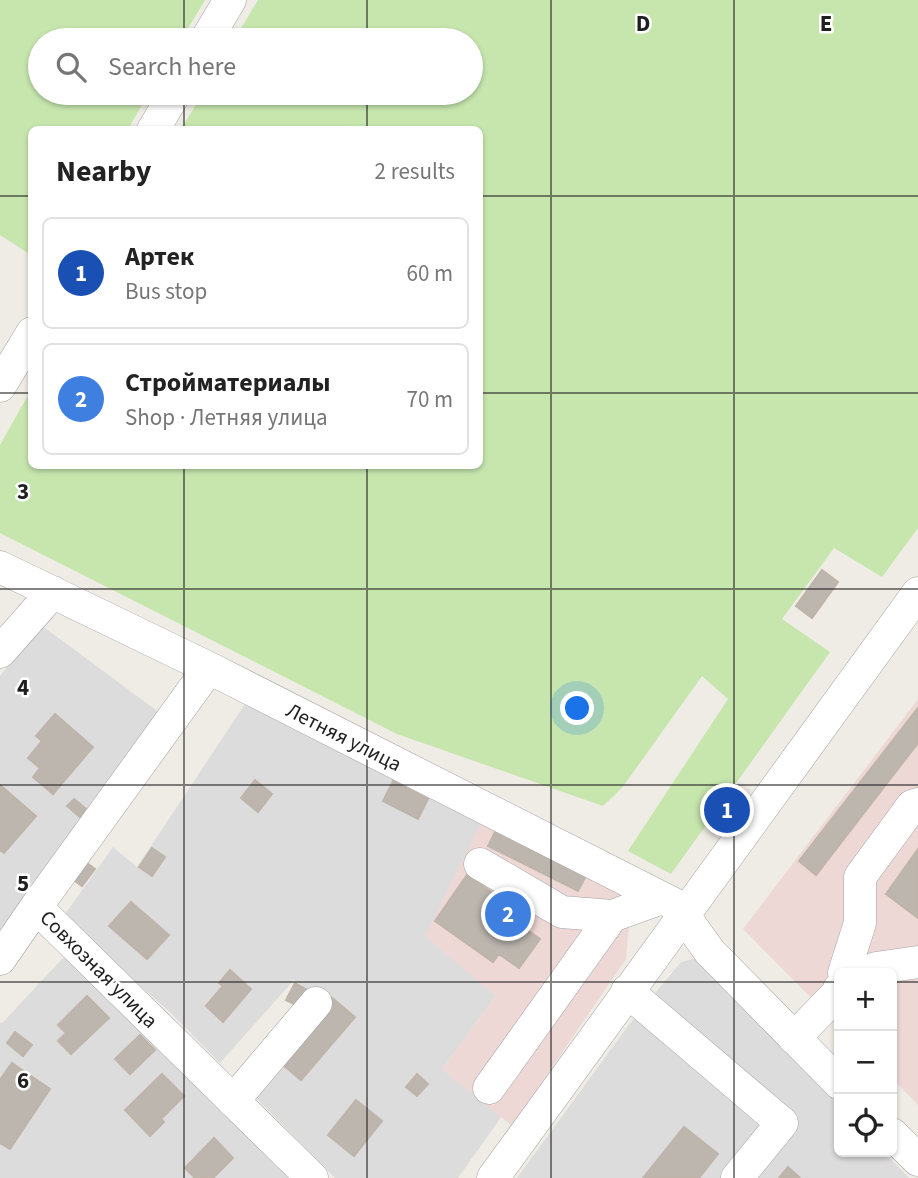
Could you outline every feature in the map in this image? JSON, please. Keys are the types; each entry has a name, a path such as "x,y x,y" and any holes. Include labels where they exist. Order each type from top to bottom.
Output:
{"street":[{"path":"213,28 230,0"},
{"path":"155,126 168,105"},
{"path":"0,386 28,340"},
{"name":"Летняя улица","path":"0,567 209,668 672,907"},
{"path":"0,652 53,593"},
{"path":"493,1178 627,992 672,907 918,593"},
{"name":"Совхозная улица","path":"209,668 36,907 312,1178"},
{"path":"846,968 860,923 860,877 912,806 918,804"},
{"path":"480,864 562,912 612,916 672,907"},
{"path":"0,958 36,907"},
{"path":"672,907 710,952 834,1078"},
{"path":"489,1088 612,916"},
{"path":"876,968 918,962"},
{"path":"627,992 782,1123 737,1178"},
{"path":"794,1038 834,994"},
{"path":"233,1101 316,1003"},
{"path":"897,1139 918,1160"}],"shaded area":[{"path":"41,625 160,713 0,932 0,676"},
{"path":"918,699 918,1105 897,1083 897,968 834,968 834,1021 743,929"},
{"path":"245,704 485,815 496,996 442,1069 502,1116 458,1178 335,1178 248,1090 324,1001 294,980 220,1063 172,1014 63,917 113,847 137,867"},
{"path":"485,815 632,889 626,959 512,1126 442,1069 496,996 425,936"},
{"path":"64,957 288,1178 0,1178 0,1022 2,1023"},
{"path":"701,960 834,1100 834,1157 889,1157 909,1178 517,1178 628,1026 681,962"}],"green space":[{"path":"0,0 205,0 188,28 28,28 28,105 142,105 130,126 28,126 28,253 0,235"},
{"path":"258,0 918,0 918,528 882,577 834,548 782,619 830,652 671,874 628,851 728,699 702,676 622,788 603,806 397,734 0,533 0,445 28,395 28,469 483,469 483,126 183,126 196,105 483,105 483,28 241,28"}],"building":[{"path":"822,570 838,582 812,618 796,606"},
{"path":"918,708 918,743 816,875 799,861"},
{"path":"55,714 93,747 53,794 33,777 40,768 28,758 42,741 36,736"},
{"path":"255,780 272,794 258,812 241,798"},
{"path":"393,781 428,799 418,819 383,801"},
{"path":"0,785 36,816 4,853 0,850"},
{"path":"74,799 86,809 80,817 67,806"},
{"path":"497,828 588,872 578,891 488,846"},
{"path":"152,848 165,857 152,876 139,867"},
{"path":"918,849 918,918 886,894"},
{"path":"84,861 95,869 82,886 71,878"},
{"path":"467,875 526,916 520,925 540,939 519,968 499,954 493,962 435,921"},
{"path":"131,902 169,935 147,959 109,926"},
{"path":"230,970 251,989 223,1022 206,1006 223,986 219,983"},
{"path":"295,983 311,992 302,1008 286,1000"},
{"path":"87,996 109,1018 71,1054 58,1041 66,1033 58,1025"},
{"path":"331,997 355,1017 301,1080 277,1060"},
{"path":"15,1032 32,1045 23,1056 7,1043"},
{"path":"140,1035 155,1050 130,1074 115,1059"},
{"path":"12,1063 50,1089 10,1149 0,1143 0,1080"},
{"path":"162,1074 184,1096 161,1119 164,1122 150,1136 125,1110"},
{"path":"417,1074 428,1084 417,1096 406,1087"},
{"path":"356,1100 382,1121 354,1156 328,1135"},
{"path":"684,1127 718,1154 699,1178 643,1178"},
{"path":"214,1138 233,1158 213,1178 195,1178 185,1168"},
{"path":"788,1167 800,1178 779,1178"}],"place":[{"name":"Артек","path":"727,810"},
{"name":"Стройматериалы","path":"508,914"}]}
